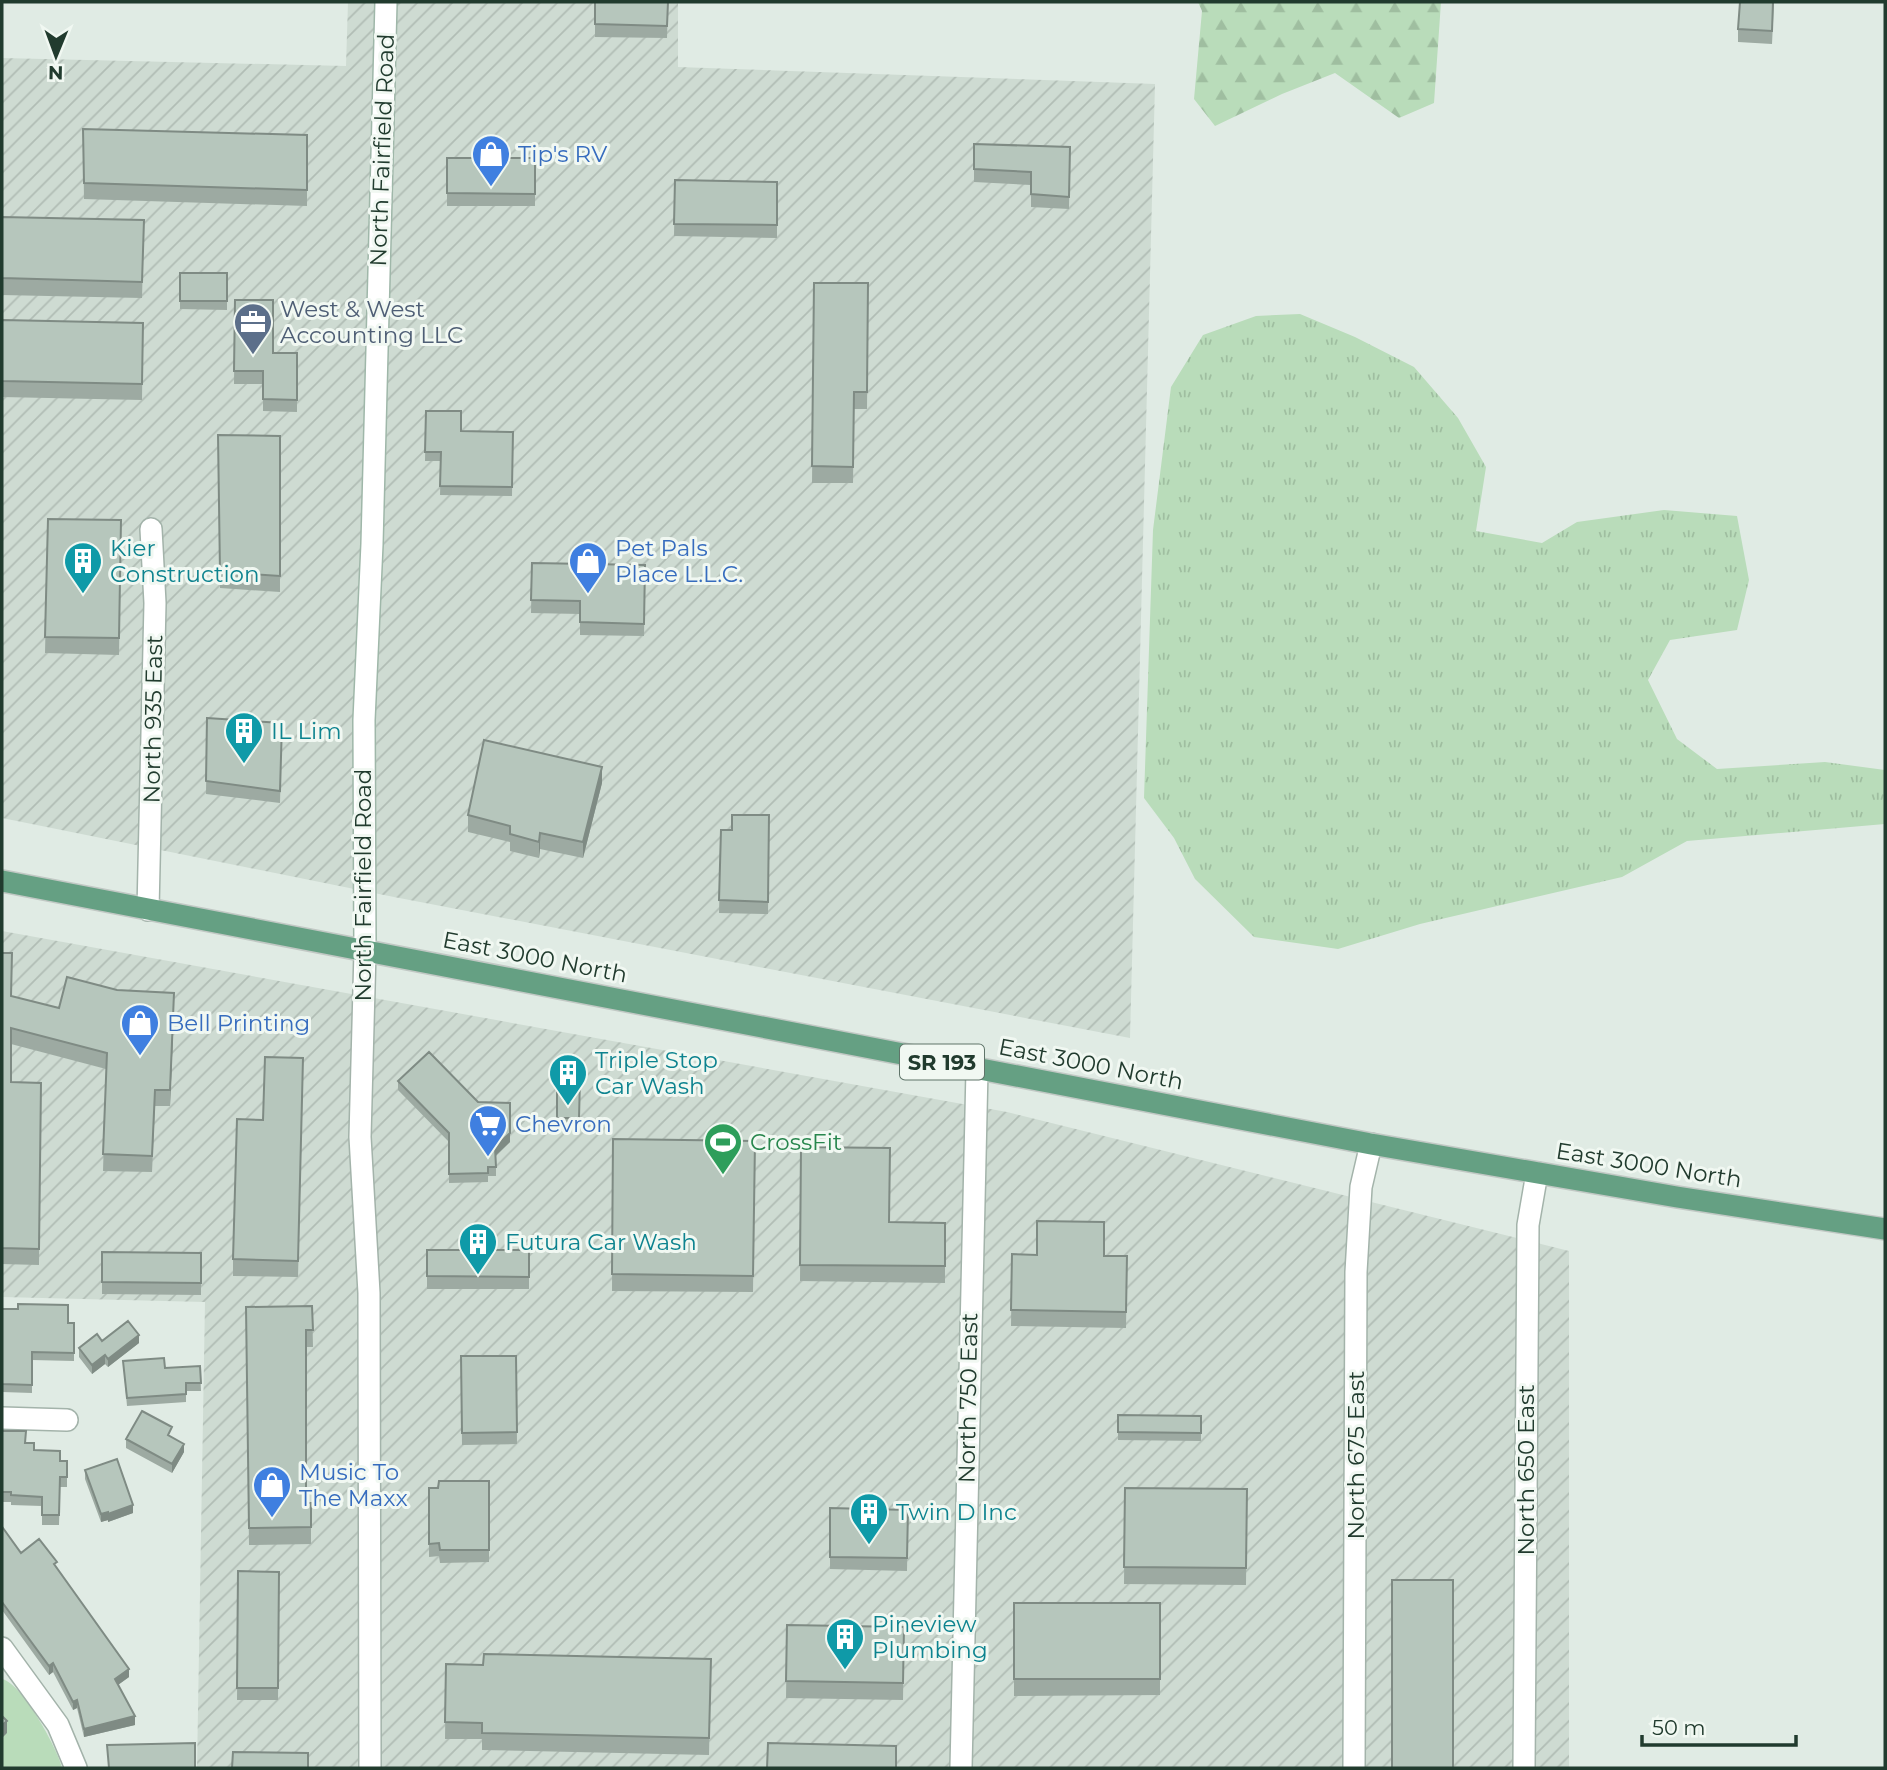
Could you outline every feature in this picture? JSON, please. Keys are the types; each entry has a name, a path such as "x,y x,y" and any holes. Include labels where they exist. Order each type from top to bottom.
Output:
{"main road":[{"name":"East 3000 North","path":"2,881 1371,1144 1885,1229"}],"street":[{"name":"North Fairfield Road","path":"370,1768 369,1293 360,1137 365,951 364,720 372,544 386,2"},
{"name":"North 935 East","path":"148,910 155,603 151,529"},
{"name":"North 750 East","path":"961,1768 977,1070"},
{"name":"North 675 East","path":"1354,1768 1356,1272 1361,1187 1371,1144"},
{"name":"North 650 East","path":"1524,1768 1528,1225 1537,1173"},
{"path":"2,1418 67,1420"},
{"path":"4,1655 58,1725 76,1768"}],"shaded area":[{"path":"348,2 678,2 678,67 1155,84 1130,1038 394,897 2,818 2,58 346,66"},
{"path":"2,931 1007,1112 1569,1251 1569,1768 197,1768 205,1302 2,1297"}],"green space":[{"path":"1198,2 1441,2 1434,103 1399,118 1335,73 1282,94 1215,126 1194,99 1202,11"},
{"path":"1300,314 1355,337 1414,367 1458,418 1486,467 1476,531 1542,543 1577,522 1664,510 1737,516 1749,580 1737,630 1670,640 1648,680 1677,739 1717,769 1825,762 1885,770 1885,824 1687,841 1622,877 1420,924 1338,949 1254,937 1195,879 1174,838 1144,798 1153,530 1171,387 1203,335 1256,316"},
{"path":"2,1679 10,1683 28,1704 46,1732 62,1768 2,1768"}],"building":[{"path":"595,2 668,2 667,26 595,24"},
{"path":"1740,2 1773,2 1772,31 1738,29"},
{"path":"83,129 307,135 307,190 84,183"},
{"path":"974,144 1070,147 1069,197 1031,194 1031,172 974,169"},
{"name":"Tip's RV","path":"447,158 535,158 535,194 447,193"},
{"path":"675,180 777,182 777,225 674,224"},
{"path":"2,217 144,220 142,282 2,278"},
{"path":"180,273 227,273 227,301 180,301"},
{"path":"814,283 868,283 867,392 854,392 853,467 812,466"},
{"path":"235,300 273,300 273,353 297,353 297,400 263,399 263,371 234,371"},
{"path":"2,320 143,323 142,384 2,381"},
{"path":"426,411 461,411 461,431 513,432 512,487 440,486 441,452 425,452"},
{"path":"218,435 280,436 280,576 220,572"},
{"name":"Kier Construction","path":"48,519 121,520 119,638 45,637"},
{"name":"Pet Pals Place L.L.C.","path":"532,563 645,565 644,624 580,622 580,601 531,600"},
{"name":"IL Lim","path":"207,718 282,723 280,791 206,781"},
{"path":"484,740 602,767 583,842 540,833 539,842 510,834 510,826 468,815"},
{"path":"732,815 769,815 768,902 719,900 721,830 732,830"},
{"path":"2,953 12,953 11,996 59,1008 67,977 117,990 174,993 170,1090 155,1090 152,1156 103,1154 107,1053 11,1028 11,1082 41,1083 39,1249 2,1248"},
{"path":"429,1052 478,1102 510,1103 510,1133 495,1147 496,1167 488,1167 488,1173 449,1174 449,1133 398,1081"},
{"path":"265,1057 303,1058 298,1261 233,1259 237,1119 263,1120"},
{"name":"Triple Stop Car Wash","path":"557,1078 580,1079 579,1118 557,1118"},
{"path":"613,1139 755,1141 753,1276 612,1274"},
{"path":"801,1147 890,1148 889,1222 945,1223 945,1266 800,1265"},
{"path":"1037,1221 1104,1222 1104,1256 1127,1256 1126,1312 1011,1310 1012,1254 1037,1255"},
{"path":"427,1250 529,1250 529,1277 427,1276"},
{"path":"102,1252 201,1253 201,1283 102,1282"},
{"path":"18,1304 68,1305 68,1323 74,1323 74,1353 32,1352 32,1385 2,1384 2,1309 18,1309"},
{"path":"312,1306 313,1330 306,1330 306,1503 311,1503 311,1527 249,1528 246,1307"},
{"path":"128,1321 139,1335 108,1359 105,1355 92,1365 79,1348 97,1334 102,1341"},
{"path":"461,1356 516,1356 517,1432 462,1433"},
{"path":"164,1358 165,1368 200,1366 201,1383 186,1383 186,1394 127,1398 123,1361"},
{"path":"142,1411 172,1427 168,1435 184,1444 172,1464 126,1439"},
{"path":"1118,1415 1201,1416 1201,1433 1118,1432"},
{"path":"2,1431 26,1431 25,1443 34,1443 34,1450 60,1451 60,1461 67,1461 67,1477 60,1477 59,1515 42,1515 42,1497 2,1492"},
{"path":"117,1459 133,1505 101,1514 85,1470"},
{"path":"439,1481 489,1481 489,1550 440,1550 439,1543 429,1544 429,1488 438,1488"},
{"path":"1125,1488 1247,1489 1246,1568 1124,1567"},
{"name":"Twin D Inc","path":"830,1508 908,1510 907,1558 830,1557"},
{"path":"3,1528 21,1553 39,1539 57,1562 54,1564 129,1669 115,1679 135,1716 84,1729 77,1700 73,1702 53,1663 49,1666 2,1602"},
{"path":"238,1571 279,1572 278,1688 237,1688"},
{"path":"1392,1580 1453,1580 1453,1768 1392,1768"},
{"path":"1014,1603 1160,1603 1160,1679 1014,1679"},
{"name":"Pineview Plumbing","path":"787,1625 904,1627 903,1683 786,1681"},
{"path":"484,1654 711,1659 709,1738 482,1733 482,1723 445,1722 446,1664 483,1665"},
{"path":"195,1743 195,1768 109,1768 107,1745"},
{"path":"768,1743 896,1746 896,1768 767,1768"},
{"path":"233,1752 308,1753 308,1768 232,1768"}],"place":[{"name":"Tip's RV","path":"491,188"},
{"name":"West & West Accounting LLC","path":"253,356"},
{"name":"Kier Construction","path":"83,595"},
{"name":"Pet Pals Place L.L.C.","path":"588,595"},
{"name":"IL Lim","path":"244,765"},
{"name":"Bell Printing","path":"140,1057"},
{"name":"Triple Stop Car Wash","path":"568,1107"},
{"name":"Chevron","path":"488,1158"},
{"name":"CrossFit","path":"723,1176"},
{"name":"Futura Car Wash","path":"478,1276"},
{"name":"Music To The Maxx","path":"272,1519"},
{"name":"Twin D Inc","path":"869,1546"},
{"name":"Pineview Plumbing","path":"845,1671"}]}
